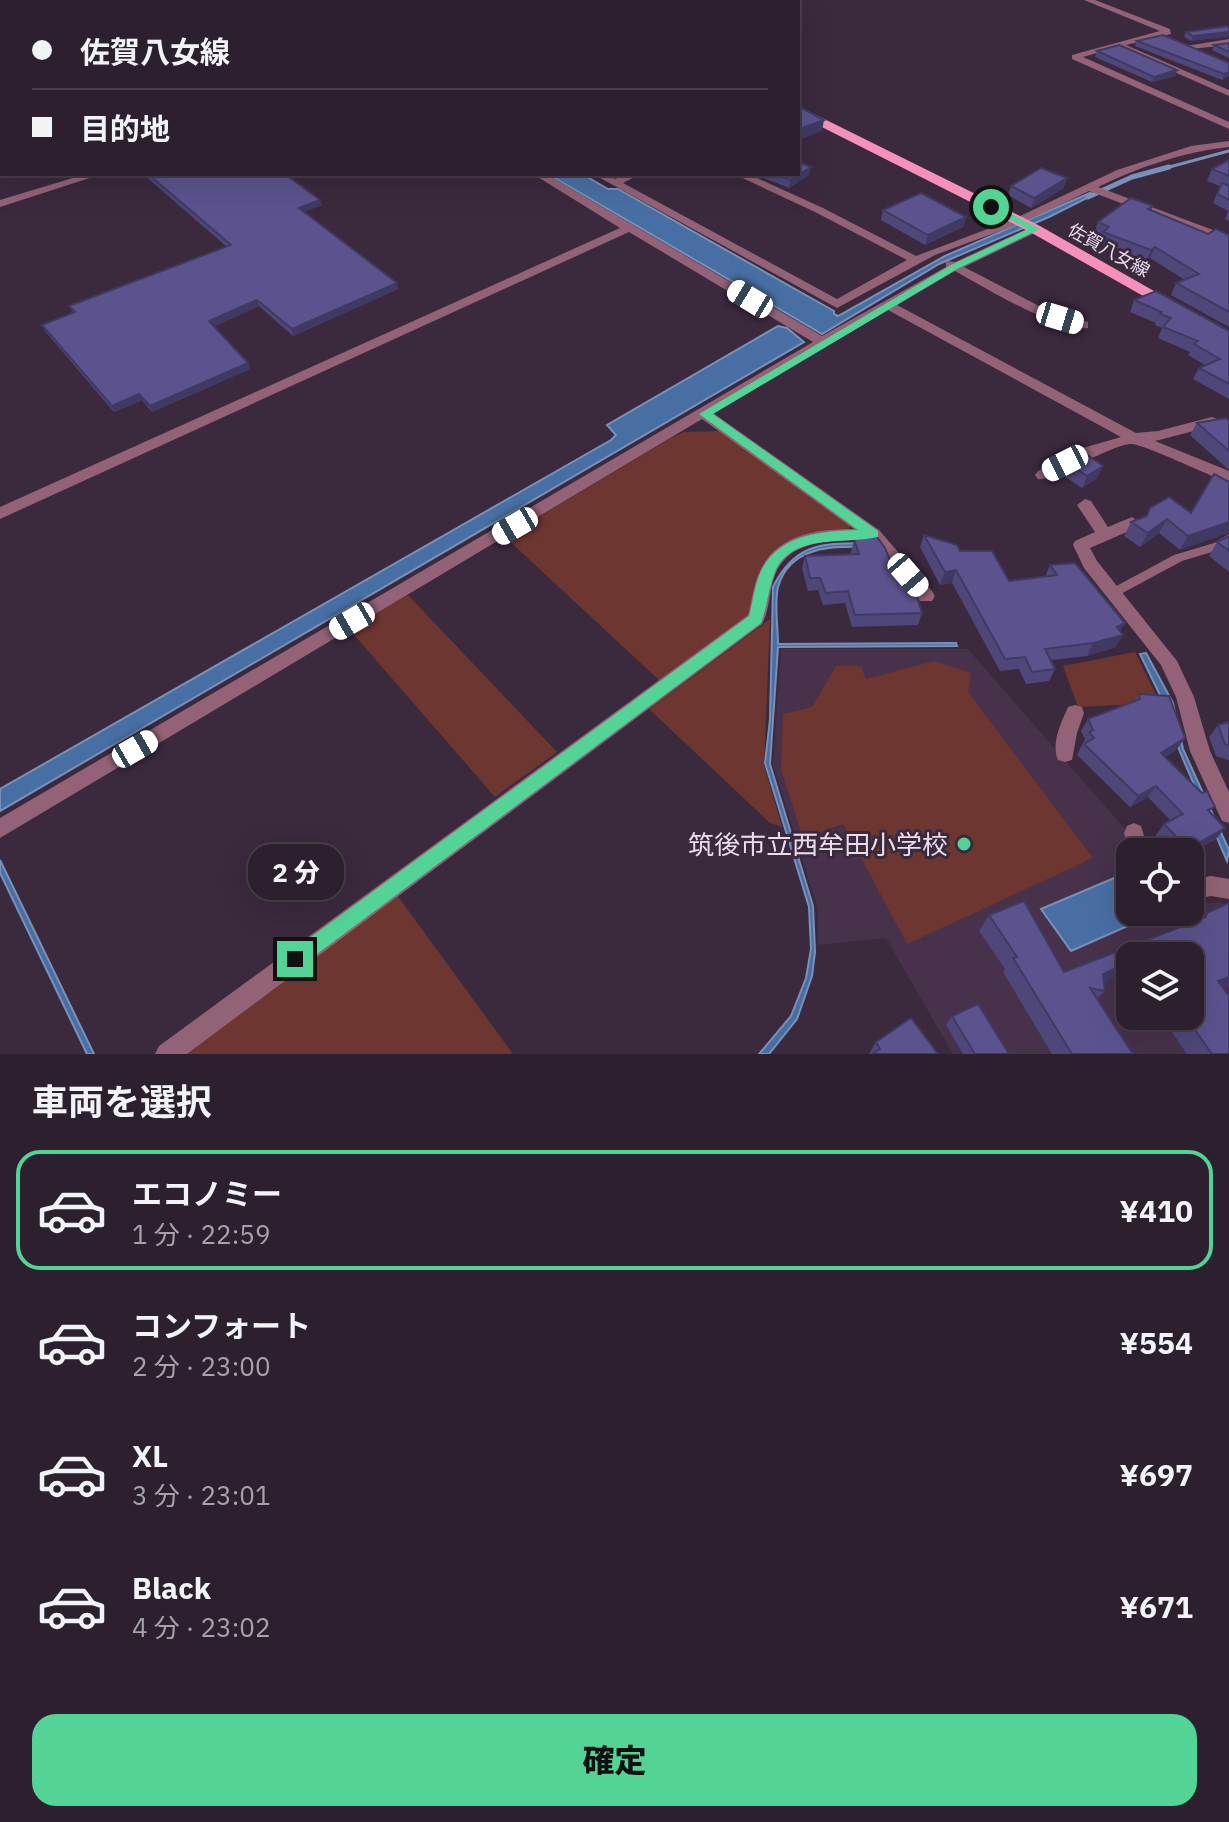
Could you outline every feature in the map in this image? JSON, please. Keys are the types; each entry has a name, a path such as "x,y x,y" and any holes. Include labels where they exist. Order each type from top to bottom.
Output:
{"main road":[{"name":"佐賀八女線","path":"800,112 1035,229 1187,314"}],"street":[{"path":"1088,0 1168,32 1075,57 1229,126"},
{"path":"1161,33 1216,58"},
{"path":"1190,46 1229,42"},
{"path":"1117,44 1229,93"},
{"path":"602,176 837,304 931,252 1018,221 1121,172 1180,153 1229,144"},
{"path":"0,204 91,176"},
{"path":"541,176 822,342"},
{"path":"614,183 630,176"},
{"path":"743,176 819,210 915,260"},
{"path":"1090,188 1229,240"},
{"path":"0,513 629,228"},
{"path":"0,829 822,342 954,267 1035,229"},
{"path":"931,252 1038,311 1083,325"},
{"path":"888,305 1134,438 1229,477"},
{"path":"704,414 873,534 926,596"},
{"path":"1043,475 1088,452 1134,438 1158,436 1212,422"},
{"path":"1085,505 1104,533"},
{"path":"1132,523 1081,545 1090,564 1168,661 1185,697 1200,751 1229,814"},
{"path":"167,1054 756,619 768,571 782,551 823,535 873,534"},
{"path":"1065,754 1067,733 1075,713"},
{"path":"1204,887 1229,889"}],"lane":[{"path":"1113,593 1178,558 1218,546 1229,538"}],"shaded area":[{"path":"719,431 851,522 849,529 803,536 780,546 766,563 752,615 660,681 505,537 671,438 684,432"},
{"path":"408,595 557,752 495,797 349,629"},
{"path":"770,619 764,765 782,827 770,823 649,709"},
{"name":"筑後市立西牟田小学校","path":"781,649 968,649 1131,836 1116,838 1116,926 1204,926 1204,904 1220,902 1229,906 1229,1054 953,1054 886,938 818,945 818,910 773,764"},
{"path":"1135,652 1160,703 1078,707 1063,666"},
{"path":"934,661 971,673 968,692 1093,858 907,944 843,824 803,838 781,769 783,714 812,707 836,666 861,666 866,679"},
{"path":"397,895 513,1054 181,1054"}],"water":[{"path":"551,176 585,176 608,189 618,189 838,316 945,256 1090,193 1093,195 939,264 822,334"},
{"path":"778,326 787,328 804,342 0,811 0,789 611,440 616,435 607,425"},
{"path":"877,543 879,547 820,550 794,561 778,587 778,644 956,643 957,646 778,647 770,764 813,906 815,952 812,976 797,1019 769,1054 759,1054 791,1016 806,978 811,949 809,907 765,763 770,719 773,587 782,571 804,552 829,544"},
{"path":"1146,653 1173,703 1183,749 1229,850 1227,861 1180,752 1160,695 1140,654"},
{"path":"0,860 94,1054 87,1054 0,873"},
{"path":"1116,877 1116,926 1128,926 1071,951 1041,909"}],"building":[{"path":"1229,26 1229,32 1193,36 1186,32"},
{"path":"1163,35 1229,63 1229,72 1224,74 1137,41"},
{"path":"1229,43 1229,52 1214,45"},
{"path":"1119,45 1177,70 1154,77 1097,51"},
{"path":"800,107 824,120 800,129"},
{"path":"1229,160 1229,176 1212,169"},
{"path":"800,163 811,167 800,174"},
{"path":"1041,168 1067,178 1034,198 1011,186"},
{"path":"150,176 288,176 320,200 299,208 397,283 292,329 257,300 209,321 248,363 150,406 139,394 112,406 42,325 75,312 69,306 231,245"},
{"path":"1222,183 1229,186 1229,200 1217,194"},
{"path":"921,193 966,217 928,235 883,210"},
{"path":"1131,198 1153,206 1148,209 1208,234 1216,229 1229,235 1229,312 1176,283 1199,274 1155,247 1151,250 1103,232 1109,227 1098,222"},
{"path":"1156,291 1229,331 1229,384 1199,368 1220,359 1194,344 1198,341 1163,327 1171,318 1134,300"},
{"path":"1226,418 1229,421 1229,451 1197,423"},
{"path":"1086,454 1103,466 1087,476 1068,463"},
{"path":"1214,474 1229,482 1229,522 1188,536 1167,519 1148,533 1131,522 1147,516 1150,508 1169,497 1191,513"},
{"path":"924,535 957,545 960,551 992,551 1009,581 1057,575 1050,565 1075,563 1125,623 1117,627 1123,635 1093,643 1045,649 1055,669 1032,672 1025,657 1005,659 956,570 945,572"},
{"path":"1229,536 1229,551 1217,542"},
{"path":"877,537 893,568 899,564 921,590 915,590 922,613 855,615 848,591 826,593 820,578 810,578 805,556 859,554 854,539"},
{"path":"1139,694 1169,696 1185,738 1161,753 1202,793 1207,791 1215,807 1208,810 1225,828 1204,840 1177,838 1164,824 1183,814 1156,786 1138,796 1084,744 1094,738 1089,732 1093,730 1088,719 1140,699"},
{"path":"1229,722 1229,746 1225,744 1218,725"},
{"path":"1024,901 1064,972 1116,952 1116,968 1103,974 1105,991 1090,988 1133,1054 1072,1054 1013,958 1017,957 989,915"},
{"path":"1229,903 1229,977 1218,981 1229,996 1229,1054 1212,1054 1195,1030 1204,1030 1204,942 1142,942 1183,926 1204,926 1207,913"},
{"path":"978,1004 1009,1054 975,1054 952,1016"},
{"path":"911,1018 938,1054 872,1054 880,1049 876,1042"}],"waterway":[{"path":"1162,169 1229,151"},
{"path":"1088,197 1132,177 1169,167"}],"place":[{"name":"筑後市立西牟田小学校","path":"964,844"}],"route":[{"path":"295,959 756,619 768,571 782,551 823,535 873,534 704,414 954,267 1035,229 991,207"}]}
